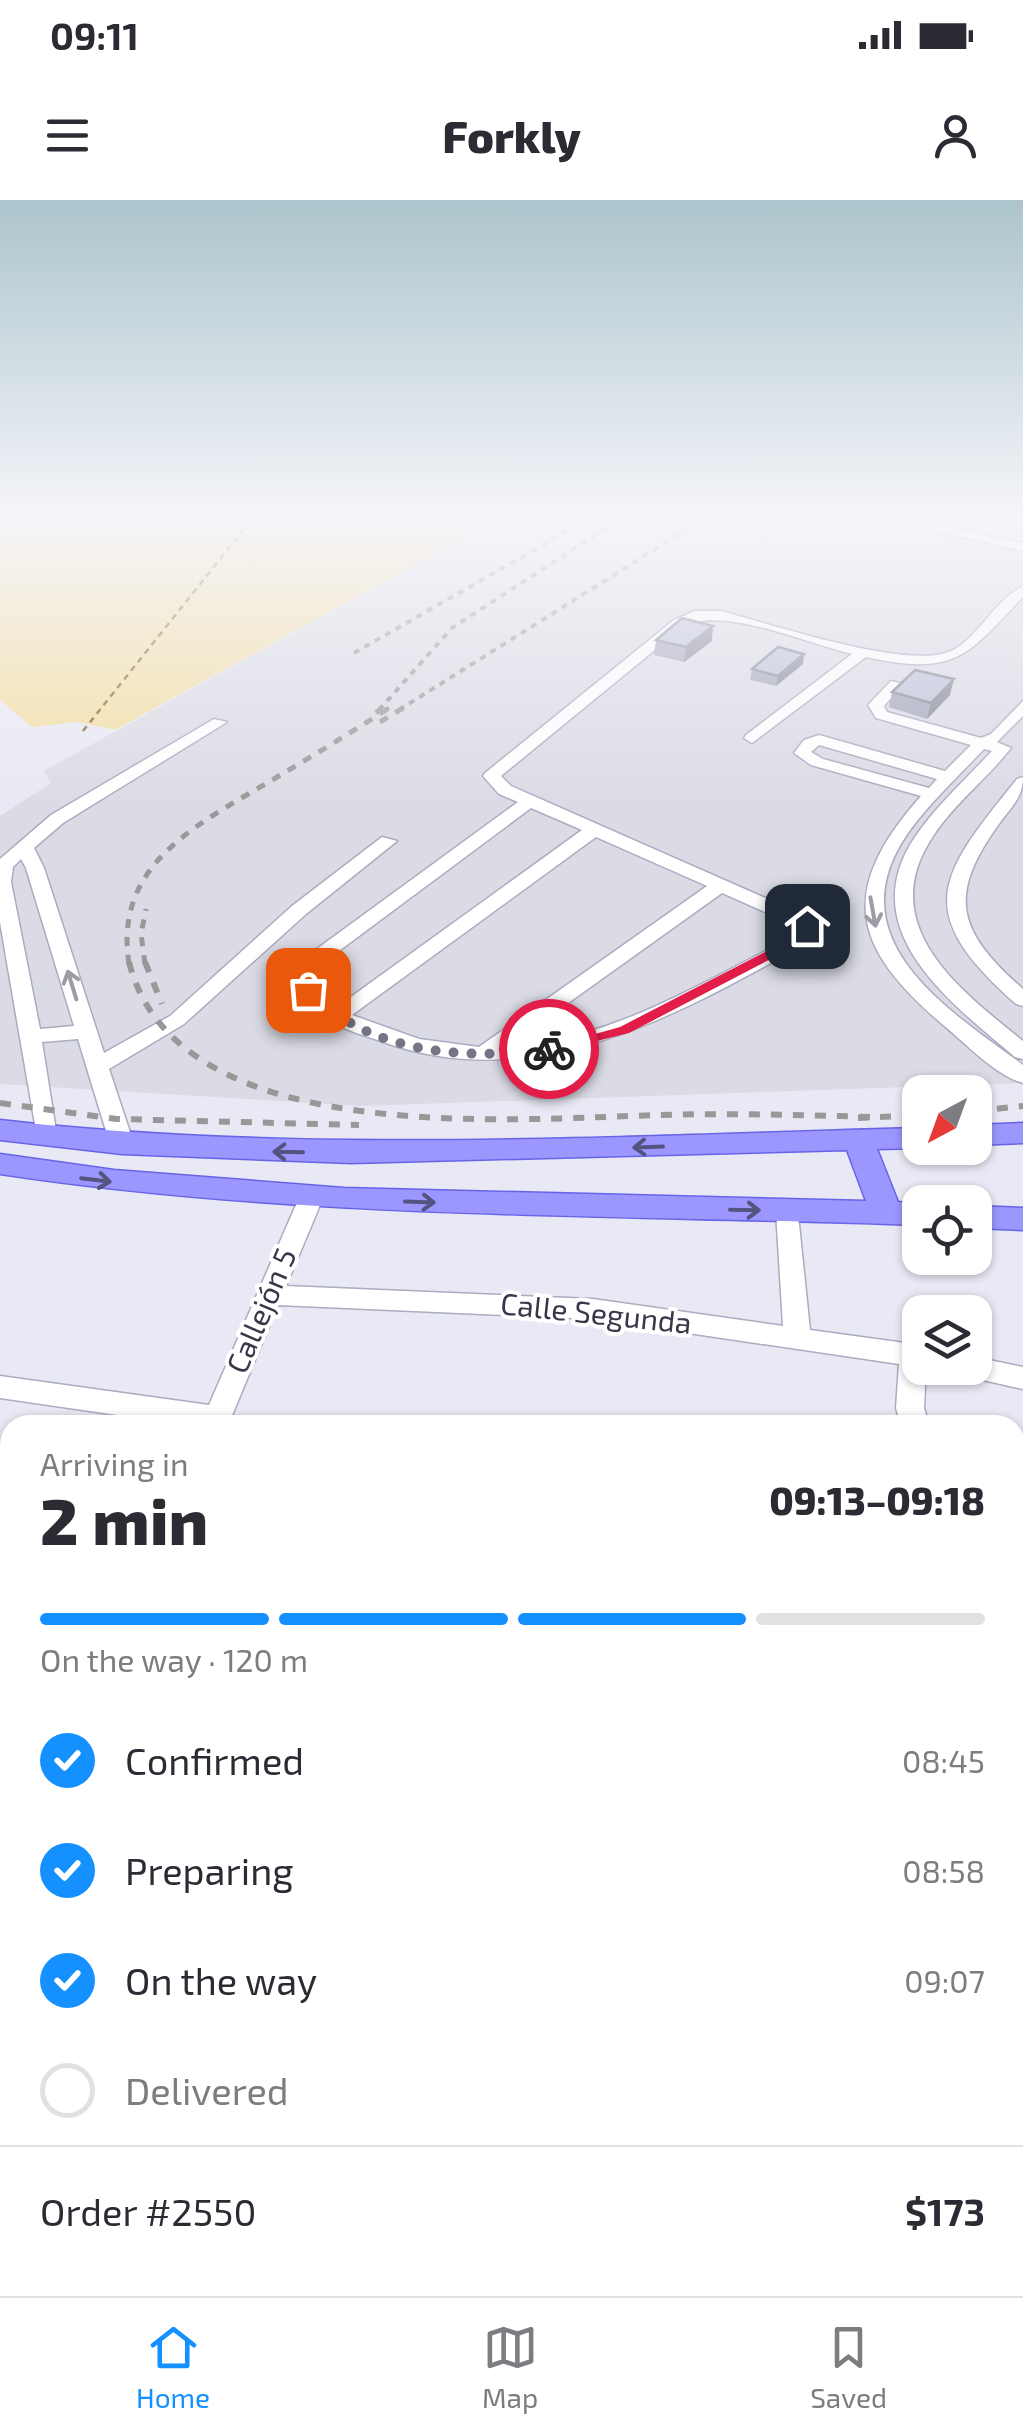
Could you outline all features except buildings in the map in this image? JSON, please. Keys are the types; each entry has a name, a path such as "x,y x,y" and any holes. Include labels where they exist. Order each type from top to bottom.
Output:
{"main road":[{"path":"0,1130 122,1144 315,1152 525,1151 902,1139"},
{"path":"992,1134 1023,1133"},
{"path":"859,1140 886,1212"},
{"path":"525,1151 528,1207"},
{"path":"0,1164 176,1190 310,1198 528,1207 902,1213"},
{"path":"992,1218 1023,1219"}],"street":[{"path":"530,801 306,966 308,990 336,1017 422,1048 482,1054 571,1046 624,1030 726,980 806,934 807,926 722,884 530,801 494,783 491,776 686,618 721,615 913,661 946,660 966,648 1002,612"},
{"path":"752,738 865,651"},
{"path":"896,684 876,705 881,715 994,742"},
{"path":"1023,706 994,742 941,786 900,832 880,866 870,896 872,920 886,949 911,984 1023,1076"},
{"path":"46,1137 2,874 9,858 23,845 123,776 219,722"},
{"path":"941,786 847,769 807,758 802,753 814,740 852,741 865,753 984,800"},
{"path":"994,742 984,800 954,890 954,919 963,942 984,967 1023,1000"},
{"path":"847,769 865,753"},
{"path":"1023,782 984,800 916,850 904,880 902,907 926,964 962,1001 1023,1052"},
{"path":"336,1017 595,829"},
{"path":"98,1066 177,1020 299,910 388,841"},
{"path":"23,845 36,868 122,1144"},
{"path":"2,874 36,868"},
{"path":"482,1054 524,1028 722,884"},
{"path":"14,944 58,940"},
{"path":"31,1036 87,1032"},
{"name":"Callejón 5","path":"219,1415 310,1198"},
{"path":"788,1211 797,1338"},
{"name":"Calle Segunda","path":"269,1296 593,1308 902,1353"},
{"path":"992,1372 1023,1378"},
{"path":"912,1415 913,1385"},
{"path":"0,1387 178,1415"}],"shaded area":[{"path":"0,612 329,612 115,730 78,722 32,727 0,700"},
{"path":"331,612 1023,612 1023,1083 992,1084 992,1075 902,1075 902,1087 362,1106 0,1084 0,816 51,783 44,771"}],"ferry route":[{"path":"83,731 178,612"}],"railway":[{"path":"354,653 426,612"},
{"path":"379,710 452,628 477,612"},
{"path":"399,710 555,612"},
{"path":"376,713 382,708"},
{"path":"129,964 128,929 134,899 148,873 167,851 217,813 389,708 385,710"},
{"path":"380,722 403,708"},
{"path":"145,964 141,934 146,909"},
{"path":"129,962 159,1023 211,1066 279,1094 357,1111 521,1119 712,1114 872,1117"},
{"path":"145,962 162,1004"},
{"path":"0,1103 117,1119 359,1125"},
{"path":"992,1109 1023,1106"},
{"path":"858,1118 902,1116"}],"way so far":[{"path":"308,990 336,1017 422,1048 456,1054 549,1049"}],"route":[{"path":"549,1049 624,1030 798,940 806,934 807,926"}]}
